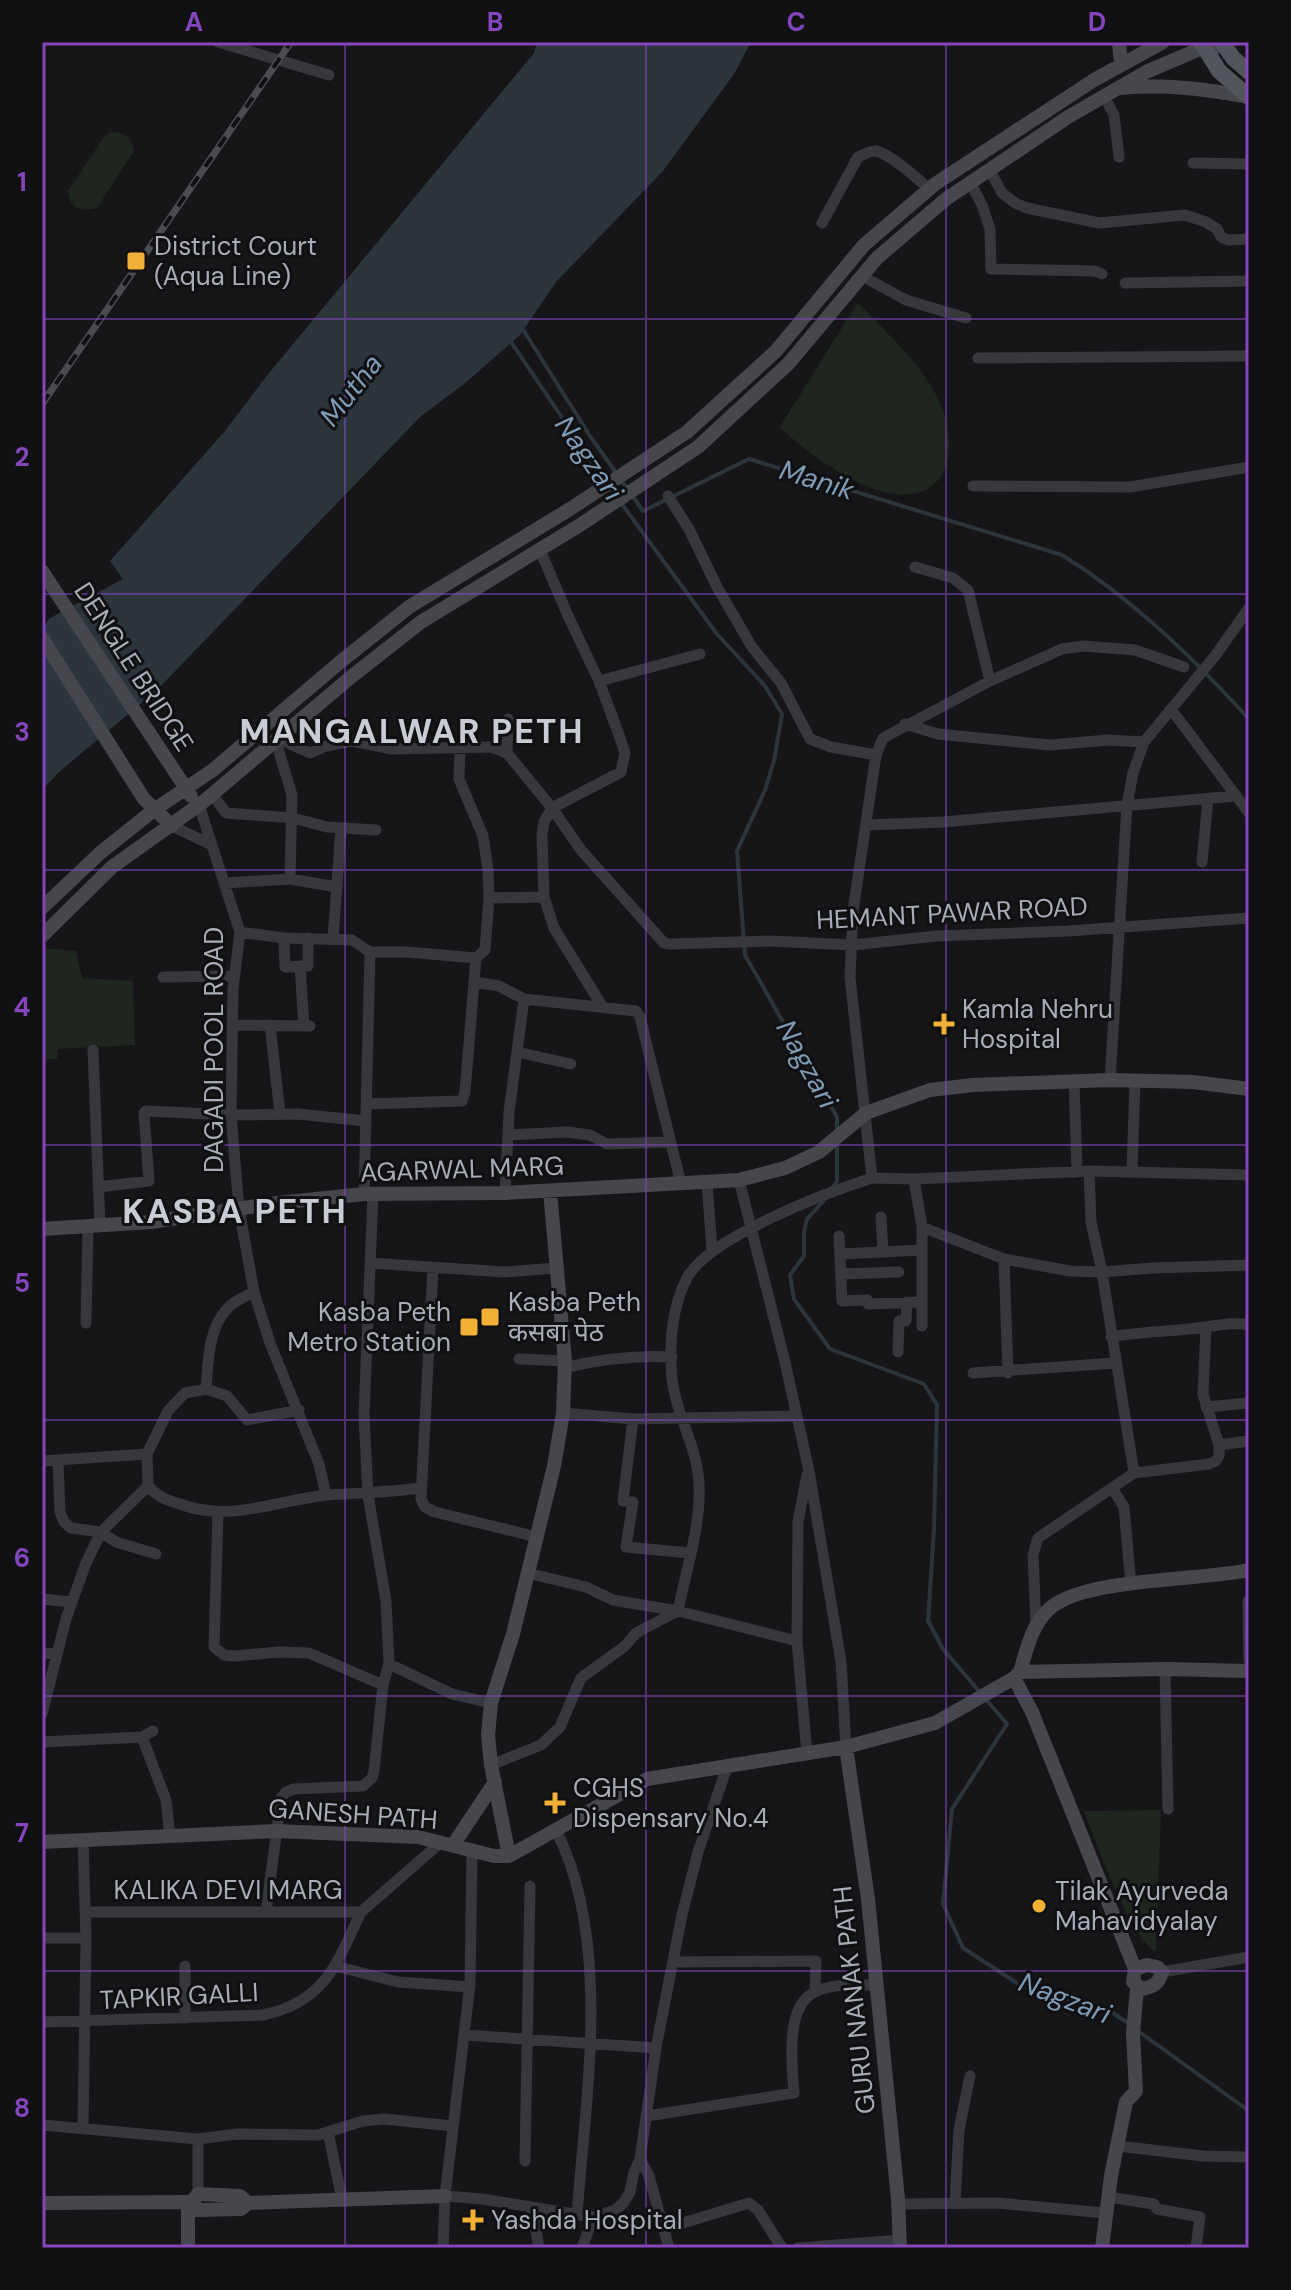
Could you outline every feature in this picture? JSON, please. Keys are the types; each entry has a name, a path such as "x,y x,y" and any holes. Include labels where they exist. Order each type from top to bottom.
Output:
{"main road":[{"path":"1223,44 1249,72"},
{"path":"1201,45 1219,71 1249,97"}],"street":[{"path":"218,42 329,75"},
{"path":"1119,42 1121,64"},
{"path":"42,908 149,804 181,782 225,760 409,607 570,509 670,444 714,409 776,351 864,245 929,189 1058,102 1163,42"},
{"path":"42,936 112,867 213,795 351,677 421,622 681,460 789,363 862,276 905,234 970,182 1146,72 1201,45 1223,44"},
{"path":"1110,92 1160,85 1194,87 1249,97"},
{"path":"1110,92 1119,157"},
{"path":"822,223 858,157 867,153 877,151 929,189"},
{"path":"1193,163 1249,164"},
{"path":"989,169 1002,193 1027,208 1099,223 1185,215 1206,222 1228,240 1249,239"},
{"path":"970,182 990,229 991,269 1095,271 1102,274"},
{"path":"862,276 906,300 966,318"},
{"path":"1125,283 1249,281"},
{"path":"978,358 1249,356"},
{"path":"742,383 756,395"},
{"path":"973,486 1130,487 1249,467"},
{"path":"671,500 717,587 752,647 781,683 810,739 831,747 876,755"},
{"path":"550,521 559,538"},
{"path":"540,550 599,681 625,753 621,772 552,808 544,822 542,835 544,897 554,928 602,1006"},
{"path":"915,567 953,578 968,590 990,681"},
{"name":"DENGLE BRIDGE","path":"42,571 199,805"},
{"path":"1110,1080 1127,805 1133,773 1144,742 1215,656 1249,608"},
{"path":"42,638 149,804 172,826 212,845"},
{"path":"872,1178 850,977 853,911 876,755 883,738 990,681 1062,649 1083,646 1135,650 1184,667"},
{"path":"599,681 700,654"},
{"path":"1171,709 1249,813"},
{"path":"278,740 310,753 352,741 392,749 491,747 507,753 508,719"},
{"path":"905,724 938,734 1050,745 1108,740 1144,742"},
{"path":"278,740 292,795 290,879"},
{"path":"240,932 284,938 352,940 370,952 476,958 485,950 489,898 483,836 459,779 460,747"},
{"name":"HEMANT PAWAR ROAD","path":"507,753 552,808 581,850 664,943 770,941 853,945 936,936 1249,918"},
{"path":"213,795 226,813 293,818 327,827 376,830"},
{"path":"867,825 943,822 1235,796"},
{"path":"1202,862 1208,799"},
{"name":"DAGADI POOL ROAD","path":"199,805 240,932 234,976 231,1115 239,1209 254,1292 270,1343 319,1464 326,1495"},
{"path":"333,939 341,828"},
{"path":"225,883 290,879 337,887"},
{"path":"489,898 544,897"},
{"path":"284,938 285,967 308,966 308,938"},
{"path":"266,1912 281,1798 286,1792 313,1787 363,1786 372,1778 383,1685 389,1664 386,1601 368,1495 364,1382 370,1263 366,1104 370,952"},
{"path":"366,1104 462,1101 476,958"},
{"path":"232,1025 307,1026 300,966"},
{"path":"163,977 234,976"},
{"path":"475,982 499,986 524,999 630,1009 640,1017 681,1184"},
{"path":"505,1193 508,1135 524,999"},
{"path":"270,1025 280,1114"},
{"path":"86,1323 98,1187 93,1050"},
{"path":"517,1052 571,1064"},
{"name":"AGARWAL MARG","path":"42,1229 151,1222 368,1194 505,1193 739,1180 785,1168 819,1152 863,1116 930,1090 973,1085 1110,1080 1193,1082 1249,1089"},
{"path":"1074,1081 1083,1171 1134,1473"},
{"path":"1132,1172 1135,1081"},
{"path":"98,1187 149,1181 145,1111 280,1114 366,1121"},
{"path":"508,1135 567,1132 590,1135 607,1144 670,1142"},
{"path":"491,1765 541,1745 560,1727 581,1678 625,1646 636,1633 678,1611 699,1485 695,1452 682,1420 672,1381 676,1307 688,1275 712,1251 750,1229 841,1188 872,1178 1083,1171 1249,1175"},
{"path":"914,1179 922,1227 922,1326"},
{"path":"739,1180 809,1471 841,1662 846,1747"},
{"path":"707,1182 712,1251"},
{"path":"550,1191 565,1364 563,1413 554,1466 508,1656 491,1703 488,1735 509,1856 647,1779 846,1747 935,1723 1014,1678 1165,1669 1249,1671"},
{"path":"881,1217 883,1252"},
{"path":"922,1227 1004,1259 1070,1271 1249,1265"},
{"path":"839,1236 842,1301 867,1300 868,1304 922,1302"},
{"path":"840,1254 922,1250"},
{"path":"1004,1259 1008,1373"},
{"path":"370,1263 504,1272 557,1268"},
{"path":"433,1268 421,1499 425,1507 435,1512 537,1537"},
{"path":"841,1274 899,1272"},
{"path":"206,1389 210,1344 218,1323 227,1308 254,1292"},
{"path":"898,1352 899,1321 906,1321 907,1302"},
{"path":"1111,1337 1219,1323 1249,1325"},
{"path":"1036,1625 1034,1545 1038,1538 1134,1473 1209,1464 1219,1456 1219,1445 1203,1394 1206,1327"},
{"path":"519,1359 565,1364 639,1355 672,1357"},
{"path":"973,1373 1008,1373 1115,1363"},
{"path":"299,1410 247,1420 227,1396 206,1389 185,1393 168,1411 147,1454 148,1486 157,1496 190,1508 232,1513 326,1495 368,1495 421,1488"},
{"path":"1206,1407 1249,1403"},
{"path":"563,1413 682,1420 797,1416"},
{"path":"633,1419 623,1501 633,1502 626,1547 690,1553"},
{"path":"1219,1445 1249,1441"},
{"path":"42,1461 147,1454"},
{"path":"58,1461 60,1512 64,1522 71,1528 101,1532 116,1542 156,1554"},
{"path":"807,1754 797,1641 798,1522 809,1471"},
{"path":"42,1714 71,1602 101,1532 148,1486"},
{"path":"1112,1488 1124,1507 1131,1585"},
{"path":"218,1512 214,1647 217,1651 234,1656 309,1653 383,1685"},
{"path":"1014,1678 1036,1625 1054,1604 1089,1591 1249,1570"},
{"path":"527,1573 586,1587 613,1600 678,1611 797,1641"},
{"path":"42,1599 71,1602"},
{"path":"1248,1601 1249,1661"},
{"path":"42,1653 57,1654"},
{"path":"389,1664 452,1694 491,1703"},
{"path":"1165,1669 1168,1809"},
{"path":"1014,1678 1032,1712 1135,1969 1133,1982 1137,1988 1133,2027 1136,2091 1126,2102 1105,2213 1102,2248"},
{"path":"42,1742 148,1734 166,1800 170,1836"},
{"name":"GURU NANAK PATH","path":"846,1747 860,1831 900,2244"},
{"path":"193,2199 198,2210 241,2209 248,2203 445,2196 593,2217 616,2210 630,2192 640,2159 656,2048 698,1852 727,1767"},
{"path":"447,1844 495,1782"},
{"path":"556,1830 570,1856 590,1958 590,2043 577,2214"},
{"name":"GANESH PATH","path":"42,1842 276,1831 418,1837 494,1856 509,1856"},
{"path":"83,1840 86,1938 83,2127"},
{"name":"KALIKA DEVI MARG","path":"85,1912 361,1912 447,1844"},
{"path":"443,2248 445,2196 470,1987 472,1850"},
{"path":"525,2161 530,1886"},
{"name":"TAPKIR GALLI","path":"42,2022 85,2023 279,2012 316,1992 335,1966 361,1912"},
{"path":"42,1938 86,1938"},
{"path":"1162,1972 1249,1957"},
{"path":"674,1962 816,1961 815,1992"},
{"path":"1135,1969 1147,1965 1157,1967 1162,1972"},
{"path":"185,1966 185,2018"},
{"path":"335,1966 398,1982 470,1987"},
{"path":"1137,1988 1152,1987 1160,1980 1162,1972"},
{"path":"647,2116 794,2093 794,2028 799,2005 815,1992 842,1986 875,1985"},
{"path":"465,2035 656,2048"},
{"path":"955,2202 959,2130 970,2076"},
{"path":"42,2125 198,2139 237,2134 318,2135 363,2121 384,2119 453,2126"},
{"path":"328,2132 342,2199"},
{"path":"188,2248 198,2139"},
{"path":"1118,2146 1203,2156 1249,2157"},
{"path":"640,2159 649,2176 669,2248"},
{"path":"1108,2197 1154,2204 1157,2209 1200,2217 1196,2248"},
{"path":"42,2203 193,2199"},
{"path":"663,2229 749,2203 758,2210 782,2248"},
{"path":"898,2204 998,2203 1105,2213"},
{"path":"532,2207 539,2248"},
{"path":"582,2248 593,2217"},
{"path":"798,2248 900,2244"}],"shaded area":[{"path":"110,132 126,136 134,151 97,208 77,208 71,202 68,191"},
{"path":"858,302 921,371 940,402 946,419 949,441 947,465 940,478 923,491 903,494 880,491 857,482 813,454 780,427"},
{"path":"42,948 76,951 82,978 133,981 135,1045 57,1049 57,1059 42,1059"},
{"path":"1161,1810 1156,1951 1146,1944 1125,1910 1084,1811"}],"water":[{"name":"Mutha","path":"537,42 751,42 734,74 663,171 556,282 520,335 464,384 421,416 156,691 59,772 42,790 42,628 50,618 123,579 110,561 225,431 265,378 534,53"}],"waterway":[{"name":"Manik","path":"522,328 590,436 643,511 749,459 1062,555 1138,610 1249,719"},
{"name":"Nagzari","path":"509,339 605,481"},
{"name":"Nagzari","path":"610,488 717,634 765,686 782,714 774,761 765,790 737,851 745,955 837,1117 837,1132"},
{"name":"Nagzari","path":"833,1187 837,1181 837,1141"},
{"name":"Nagzari","path":"826,1198 807,1219 804,1256 790,1275 794,1299 830,1349 924,1384 937,1405 928,1621 943,1649 1007,1724 952,1809 943,1904 963,1948 1020,1985 1113,2013 1131,2025"},
{"name":"Nagzari","path":"1138,2031 1249,2111"}],"railway":[{"path":"42,404 291,42"}],"place":[{"name":"District Court (Aqua Line)","path":"136,261"},
{"name":"Kamla Nehru Hospital","path":"944,1024"},
{"name":"Kasba Peth कसबा पेठ","path":"490,1317"},
{"name":"Kasba Peth Metro Station","path":"469,1327"},
{"name":"CGHS Dispensary No.4","path":"555,1803"},
{"name":"Tilak Ayurveda Mahavidyalay","path":"1039,1906"},
{"name":"Yashda Hospital","path":"473,2220"}],"district":[{"name":"MANGALWAR PETH","path":"412,731"},
{"name":"KASBA PETH","path":"235,1211"}]}
